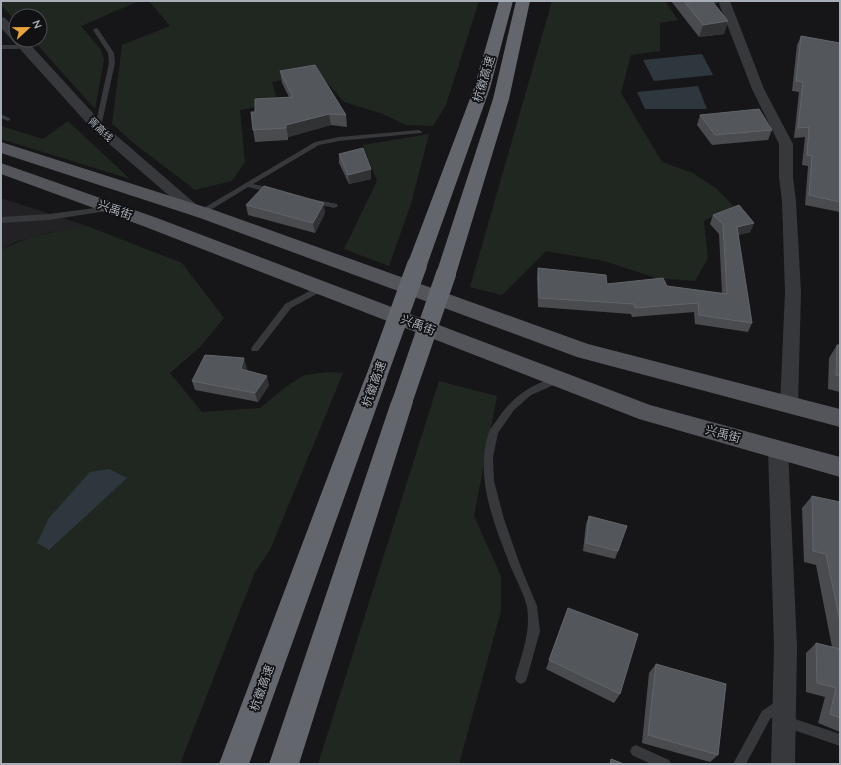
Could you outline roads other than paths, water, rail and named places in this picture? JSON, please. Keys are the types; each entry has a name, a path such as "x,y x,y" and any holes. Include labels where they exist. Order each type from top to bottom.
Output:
{"highway":[{"name":"杭徽高速","path":"234,764 482,88 506,1"},
{"name":"杭徽高速","path":"284,764 402,402 446,274 501,99 523,1"},
{"path":"501,99 518,62 535,1"}],"main road":[{"name":"兴禹街","path":"1,147 197,211 585,351 840,418"},
{"name":"兴禹街","path":"1,168 321,288 647,413 840,467"}],"street":[{"path":"724,1 758,89 786,144 786,177 789,201 793,292 789,405"},
{"name":"胥高线","path":"1,21 8,30"},
{"name":"胥高线","path":"24,48 98,127 197,211"},
{"path":"778,449 786,711 783,764"}],"lane":[{"path":"96,30 111,53 112,63 98,127"},
{"path":"197,211 248,185 317,143 340,139 419,132"},
{"path":"248,185 284,194"},
{"path":"305,199 334,206"},
{"path":"1,220 49,217 110,208"},
{"path":"255,349 288,306 321,288"},
{"path":"521,678 534,632 532,606 515,565 499,519 488,481 488,457 494,432 511,407 528,392 560,379"},
{"path":"739,764 766,715 786,711 840,740"},
{"path":"636,752 665,764"}]}
